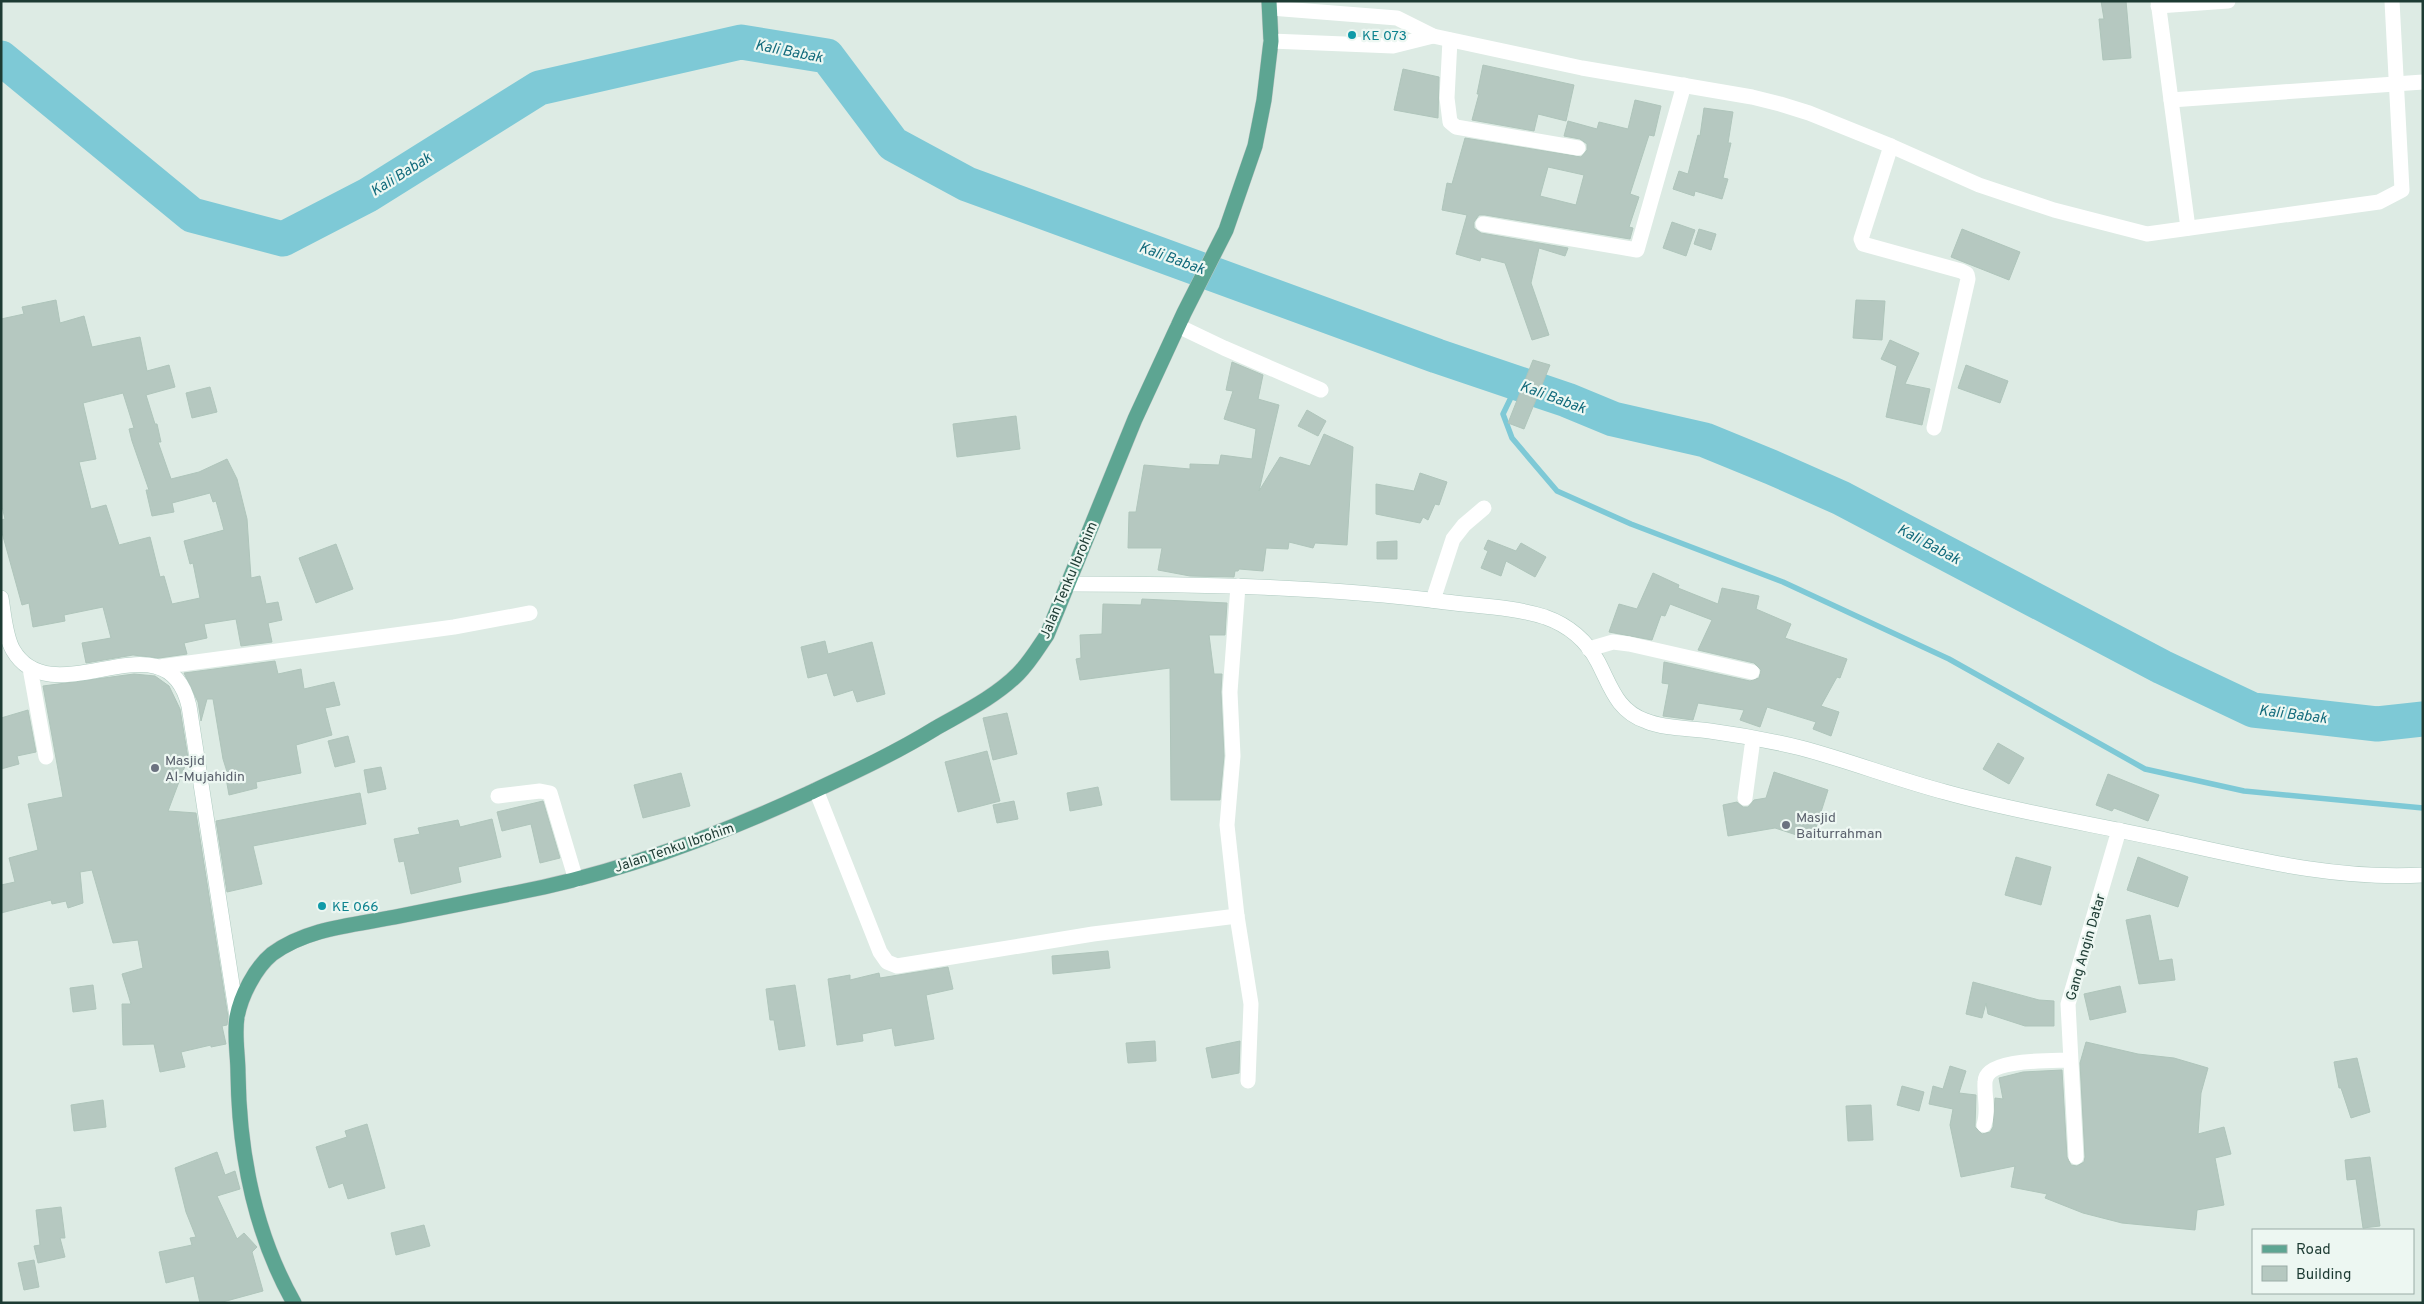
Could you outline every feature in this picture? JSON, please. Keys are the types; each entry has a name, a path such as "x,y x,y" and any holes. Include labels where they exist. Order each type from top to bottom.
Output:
{"main road":[{"name":"Jalan Tenku Ibrohim","path":"294,1303 267,1243 257,1214 245,1162 239,1109 237,1017 255,974 271,955 306,937 328,929 518,893 576,880 643,861 751,820 912,743 999,690 1017,675 1033,657 1047,634 1135,418 1181,319 1226,230 1255,146 1264,100 1271,41 1270,5"}],"street":[{"path":"2188,228 2158,4 2228,1"},
{"path":"1270,5 1397,18 1433,36 1450,40 1582,68 1752,97 1780,104 1810,113 1891,146 1979,186 2054,210 2147,234 2379,202 2402,190 2392,1"},
{"path":"1271,41 1392,46 1433,36"},
{"path":"1450,40 1447,112 1450,122 1456,127 1578,148"},
{"path":"2171,100 2423,82"},
{"path":"1483,224 1637,250 1684,86"},
{"path":"1891,146 1861,239 1862,244 1961,271 1967,274 1968,279 1934,428"},
{"path":"1181,319 1224,348 1322,390"},
{"path":"1433,600 1453,539 1464,525 1484,508"},
{"path":"1068,584 1238,586 1327,591 1433,600 1542,616 1568,629 1589,648 1620,704 1638,718 1660,725 1799,748 1945,792 2300,868 2378,876 2423,875"},
{"path":"1238,586 1230,692 1233,756 1227,825 1237,916 1251,1004 1248,1081"},
{"path":"1,598 10,643 18,657 30,668 44,674 61,676 135,664 159,668 454,627 530,613"},
{"path":"1589,648 1613,642 1629,644 1752,672"},
{"path":"30,668 46,757"},
{"path":"159,668 179,683 189,706 237,1017"},
{"path":"1744,798 1753,739"},
{"path":"816,790 880,952 888,962 897,966 1093,934 1237,916"},
{"path":"498,796 540,791 550,794 576,880"},
{"name":"Gang Angin Datar","path":"2076,1157 2067,1018 2072,986 2119,830"},
{"path":"1984,1125 1988,1114 1984,1080 1993,1068 2070,1053"}],"building":[{"path":"2101,1 2126,1 2131,58 2103,60 2099,19 2104,19"},
{"path":"1483,65 1574,85 1566,121 1538,114 1534,131 1472,120 1479,94 1477,94"},
{"path":"1403,69 1439,77 1438,118 1394,110"},
{"path":"1635,100 1661,106 1654,136 1649,135 1630,194 1639,197 1629,227 1633,228 1630,239 1485,215 1479,215 1474,222 1474,228 1481,233 1568,248 1565,256 1539,248 1531,283 1549,335 1532,340 1505,263 1481,257 1480,261 1456,254 1467,215 1442,210 1447,183 1452,184 1465,138 1581,157 1587,150 1587,144 1580,139 1564,136 1568,121 1597,129 1599,122 1628,129","holes":["1548,167 1584,175 1576,205 1540,196"]},
{"path":"1704,108 1733,112 1728,143 1731,143 1723,178 1728,179 1722,199 1695,191 1694,196 1673,189 1679,171 1688,174 1698,135 1700,136"},
{"path":"1672,222 1695,230 1686,256 1663,248"},
{"path":"1699,229 1716,234 1711,250 1694,244"},
{"path":"1962,229 2020,252 2009,280 1951,257"},
{"path":"56,300 60,323 84,316 92,347 140,337 147,371 169,365 175,387 146,395 155,424 157,424 161,442 158,442 171,479 199,472 227,459 237,479 247,519 251,578 260,576 266,604 278,602 282,620 268,623 272,642 241,646 236,619 204,624 207,638 184,643 187,654 159,658 133,655 86,663 82,643 111,638 103,607 64,615 65,621 33,627 29,603 22,605 1,529 1,520 5,519 1,502 1,319 24,314 22,307","holes":["123,393 134,428 129,429 149,490 146,490 152,516 174,512 172,503 210,493 213,502 216,501 224,530 184,541 190,564 193,563 200,598 172,604 164,576 160,577 150,537 119,545 106,505 91,509 79,462 96,459 83,403"]},
{"path":"1856,300 1885,301 1882,340 1853,338"},
{"path":"1890,340 1919,353 1905,384 1930,389 1922,425 1886,417 1897,366 1881,359"},
{"path":"1533,360 1550,365 1524,429 1508,423"},
{"path":"1232,362 1263,375 1258,399 1279,405 1259,491 1280,457 1310,466 1324,434 1353,447 1347,545 1315,543 1313,548 1289,542 1288,549 1266,548 1263,571 1239,569 1235,571 1234,577 1190,576 1158,570 1162,548 1128,548 1129,512 1136,512 1144,465 1190,469 1190,464 1219,465 1221,455 1252,459 1256,429 1224,419 1233,391 1226,390"},
{"path":"1966,365 2008,381 2000,403 1958,388"},
{"path":"210,387 217,412 192,418 186,393"},
{"path":"1307,410 1326,421 1318,436 1298,426"},
{"path":"1016,416 1020,449 957,457 953,424"},
{"path":"1420,473 1447,482 1439,505 1435,504 1428,520 1423,517 1420,523 1376,514 1376,484 1414,491"},
{"path":"1488,540 1516,551 1521,543 1546,557 1535,577 1506,561 1501,576 1481,568 1488,551 1484,549"},
{"path":"1397,541 1397,559 1377,559 1377,542"},
{"path":"336,544 353,589 316,603 299,558"},
{"path":"1653,573 1679,585 1678,588 1718,604 1722,588 1759,596 1756,609 1791,624 1785,638 1847,659 1840,678 1837,677 1821,706 1839,712 1831,736 1813,729 1816,722 1767,707 1760,727 1740,720 1744,710 1698,703 1693,720 1663,716 1669,684 1662,683 1664,662 1750,681 1759,678 1761,670 1754,663 1698,650 1712,620 1670,604 1665,616 1661,615 1652,640 1609,632 1619,604 1637,609"},
{"path":"1142,599 1227,603 1225,635 1209,635 1214,674 1222,674 1224,756 1220,800 1171,800 1170,668 1080,680 1076,659 1081,658 1080,635 1102,634 1103,604 1141,605"},
{"path":"825,641 828,654 872,642 885,694 857,702 853,690 834,696 827,673 808,678 801,647"},
{"path":"275,661 278,674 301,669 304,689 334,682 340,705 325,708 332,735 296,745 301,773 256,782 257,788 229,795 226,778 229,778 223,759 213,699 207,699 201,721 198,702 184,673"},
{"path":"134,674 155,676 169,686 180,709 188,758 168,811 196,813 228,1017 227,1025 222,1026 226,1044 211,1047 211,1045 181,1052 185,1067 160,1072 154,1044 123,1045 122,1004 131,1004 122,974 143,968 138,940 113,943 92,870 80,872 83,903 68,908 66,901 52,904 51,900 1,913 1,885 15,882 9,858 38,850 28,804 63,797 43,686"},
{"path":"28,710 36,752 17,756 19,764 1,769 1,718"},
{"path":"1007,713 1017,754 993,760 983,718"},
{"path":"348,736 355,762 335,767 328,741"},
{"path":"1998,743 2024,758 2009,784 1983,769"},
{"path":"987,751 1000,801 958,812 945,762"},
{"path":"381,767 386,789 368,793 364,770"},
{"path":"1774,772 1828,790 1812,840 1775,828 1728,836 1723,805 1737,802 1743,807 1748,807 1754,800 1766,798"},
{"path":"681,773 690,806 643,818 634,785"},
{"path":"2108,774 2159,795 2148,821 2114,808 2112,811 2096,805"},
{"path":"1098,787 1102,805 1070,811 1067,793"},
{"path":"360,793 366,824 253,846 262,884 227,892 216,821"},
{"path":"543,801 560,858 540,863 531,824 502,831 497,812"},
{"path":"1014,801 1018,819 997,823 993,805"},
{"path":"492,819 501,857 458,867 461,882 411,894 404,861 399,862 394,839 420,834 418,828 458,820 460,827"},
{"path":"2016,857 2051,867 2041,905 2005,895"},
{"path":"2138,857 2188,877 2178,907 2127,890"},
{"path":"2150,915 2159,961 2172,959 2175,980 2139,984 2126,920"},
{"path":"1108,951 1110,968 1053,974 1052,956"},
{"path":"948,967 953,989 926,995 934,1039 895,1046 892,1028 862,1034 863,1041 837,1045 828,979 850,975 850,980 879,973 880,978"},
{"path":"1973,982 2039,1000 2054,1001 2054,1026 2025,1026 1988,1014 1986,1003 1982,1018 1966,1014"},
{"path":"93,985 96,1009 73,1012 70,988"},
{"path":"795,985 805,1046 779,1050 774,1020 770,1020 766,989"},
{"path":"2120,986 2126,1012 2090,1020 2084,994"},
{"path":"1155,1041 1156,1061 1128,1063 1126,1043"},
{"path":"1240,1041 1239,1073 1212,1078 1206,1048"},
{"path":"2086,1042 2138,1054 2174,1058 2208,1068 2201,1093 2198,1134 2224,1127 2231,1154 2215,1158 2224,1205 2197,1210 2195,1230 2122,1223 2083,1213 2045,1198 2047,1194 2011,1187 2015,1166 1961,1177 1950,1125 1953,1109 1929,1104 1933,1086 1943,1089 1950,1066 1966,1071 1959,1093 1976,1095 1975,1127 1982,1134 1990,1132 1993,1127 1995,1098 2003,1099 1999,1078 2023,1072 2062,1070 2067,1157 2071,1165 2077,1166 2084,1162 2085,1157 2080,1063"},
{"path":"2357,1058 2370,1112 2351,1118 2341,1088 2339,1088 2334,1062"},
{"path":"1902,1086 1924,1092 1919,1111 1897,1105"},
{"path":"103,1100 106,1127 74,1131 71,1105"},
{"path":"1871,1105 1873,1140 1848,1141 1846,1106"},
{"path":"367,1124 385,1188 348,1199 343,1183 329,1188 316,1147 347,1137 345,1131"},
{"path":"217,1152 225,1175 235,1171 240,1189 217,1196 237,1239 244,1233 257,1247 252,1252 263,1291 219,1303 200,1303 194,1276 166,1283 159,1252 192,1245 190,1238 196,1237 186,1212 175,1168"},
{"path":"2370,1157 2380,1226 2363,1228 2356,1179 2347,1180 2345,1160"},
{"path":"61,1207 65,1238 60,1238 65,1257 38,1263 34,1246 40,1245 36,1210"},
{"path":"424,1225 430,1246 396,1255 391,1233"},
{"path":"34,1260 39,1287 24,1290 18,1263"}],"waterway":[{"name":"Kali Babak","path":"1,58 192,215 283,239 368,195 539,88 741,42 827,56 893,144 967,184 1437,356 1567,400 1613,419 1705,440 1841,498 2162,667 2253,710 2377,724 2423,719"},
{"path":"1518,383 1503,414 1512,438 1557,491 1631,524 1783,582 1949,659 2145,769 2244,791 2423,808"}],"place":[{"name":"KE 073","path":"1352,35"},
{"name":"Masjid Al-Mujahidin","path":"155,768"},
{"name":"Masjid Baiturrahman","path":"1786,825"},
{"name":"KE 066","path":"322,906"}]}
